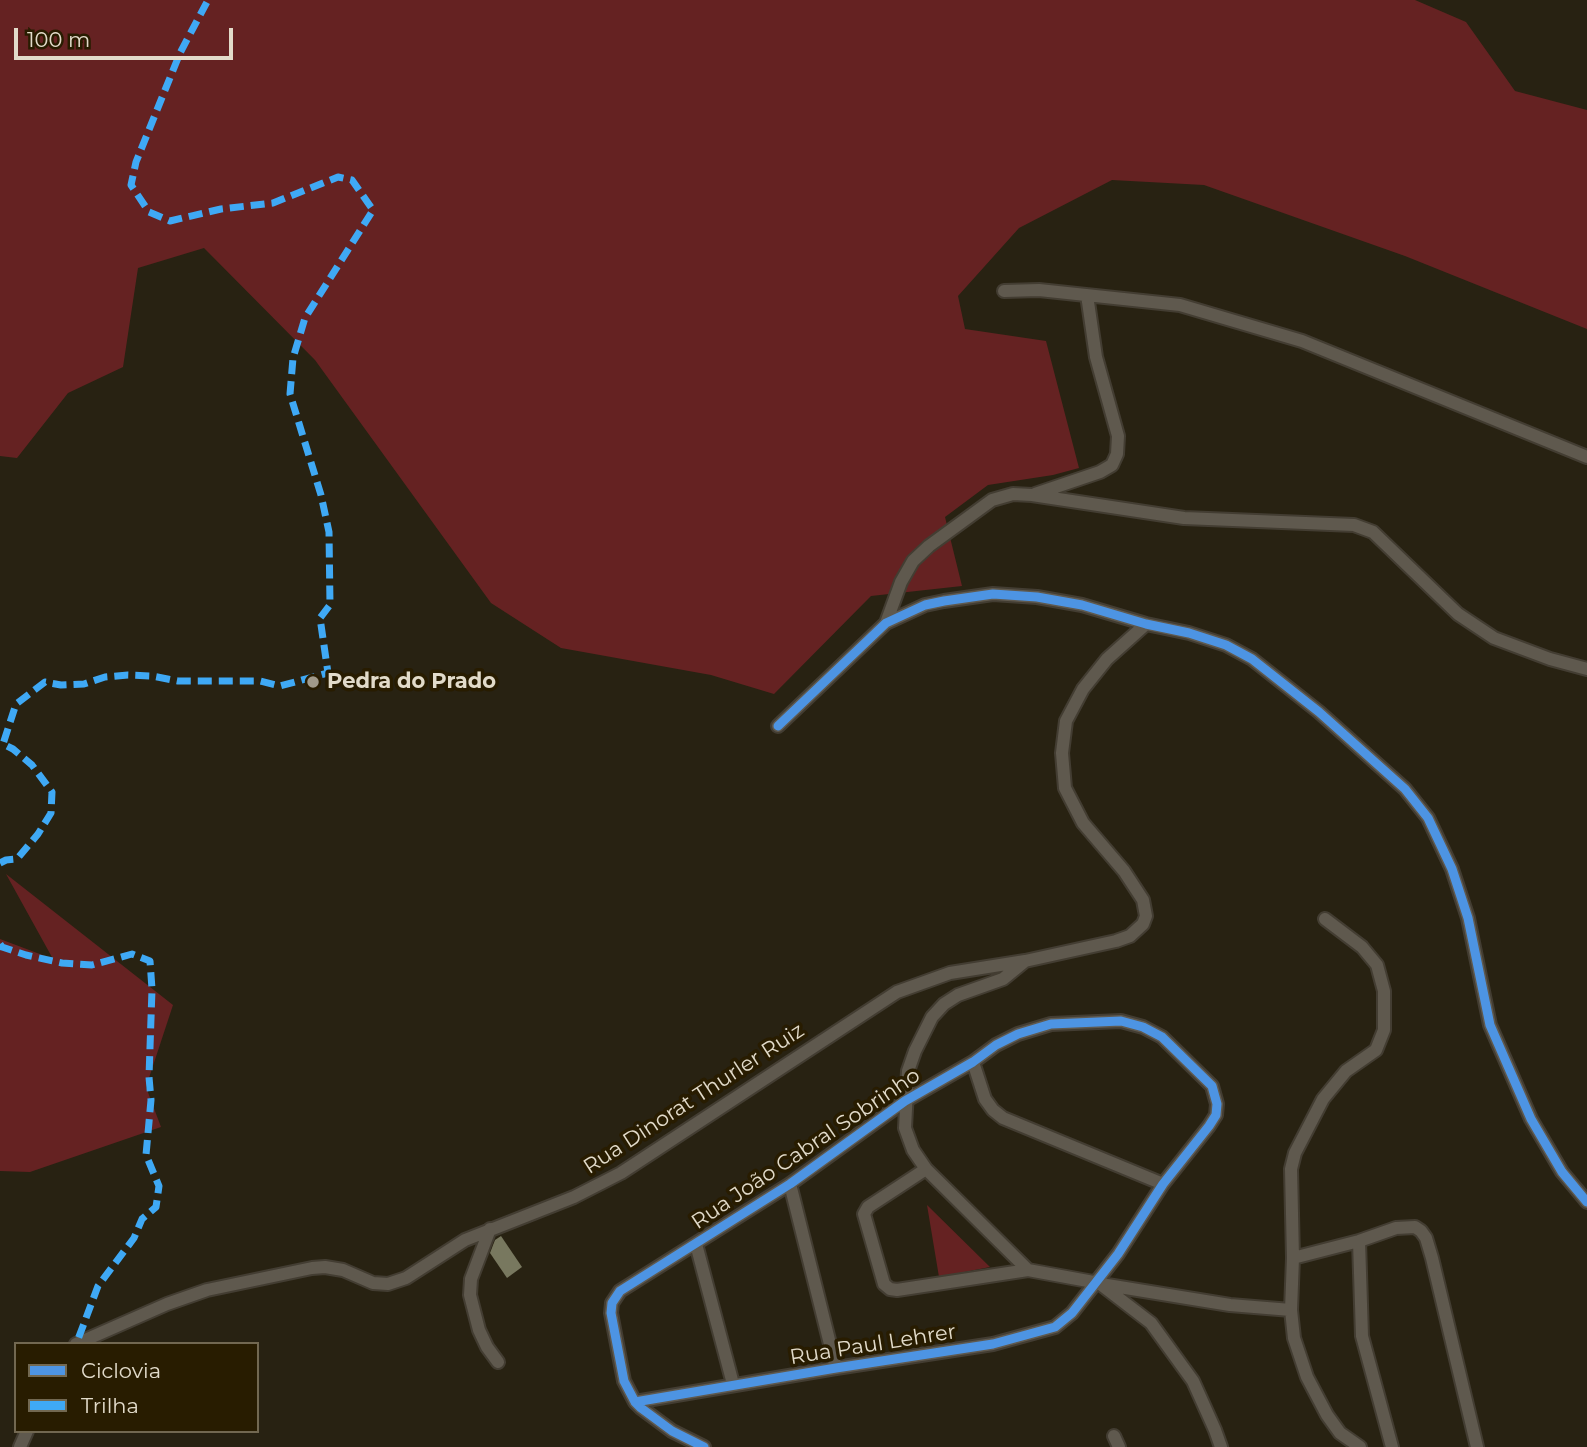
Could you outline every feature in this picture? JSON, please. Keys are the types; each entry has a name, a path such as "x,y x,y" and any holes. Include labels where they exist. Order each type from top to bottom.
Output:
{"street":[{"path":"1004,291 1039,290 1180,305 1303,341 1587,457"},
{"path":"1032,495 1100,472 1112,465 1117,454 1118,436 1096,357 1087,295"},
{"path":"886,623 901,582 913,561 929,546 992,500 1013,494 1032,495 1184,519 1354,525 1373,532 1458,614 1494,638 1550,659 1587,669"},
{"path":"778,726 886,623 925,606 993,594 1037,597 1082,605 1146,625 1189,633 1252,659 1319,712 1405,789 1428,818 1451,869 1468,918 1490,1025 1531,1119 1562,1171 1587,1202"},
{"name":"Rua Dinorat Thurler Ruiz","path":"81,1342 167,1304 207,1290 312,1268 343,1270 373,1283 388,1284 406,1278 465,1240 574,1197 621,1173 897,992 950,973 1025,961 1130,936 1139,929 1146,916 1143,900 1124,871 1083,822 1065,788 1062,753 1066,721 1083,689 1107,659 1146,625"},
{"path":"1325,919 1362,947 1377,965 1384,991 1384,1030 1376,1050 1346,1071 1328,1091 1295,1153 1291,1169 1291,1310 1294,1338 1312,1386 1340,1433 1360,1447"},
{"name":"Rua Dinorat Thurler Ruiz","path":"1025,961 1003,979 958,995 944,1004 932,1017 908,1070 905,1128 913,1150 926,1169 1028,1270"},
{"name":"Rua João Cabral Sobrinho","path":"635,1402 624,1381 611,1313 612,1303 620,1292 790,1184 905,1101 973,1062 996,1045 1018,1034 1051,1024 1121,1021 1143,1027 1162,1037 1212,1087 1217,1104 1216,1115 1163,1184 1097,1283"},
{"path":"973,1062 985,1099 1003,1118 1163,1184"},
{"path":"926,1169 868,1207 863,1214 884,1284 890,1289 1028,1270 1230,1305 1291,1310"},
{"path":"790,1184 836,1367"},
{"path":"1293,1258 1405,1226 1415,1227 1426,1238 1476,1447"},
{"path":"490,1229 471,1279 470,1295 474,1320 487,1347 498,1362"},
{"path":"1359,1241 1362,1336 1392,1447"},
{"path":"696,1244 733,1384"},
{"path":"1097,1283 1151,1323 1165,1339 1193,1381 1221,1447"},
{"name":"Rua Paul Lehrer","path":"635,1402 836,1367 993,1345 1055,1327 1072,1313 1097,1283"},
{"path":"635,1402 672,1431 704,1447"}],"shaded area":[{"path":"0,0 1415,0 1466,22 1515,91 1587,110 1587,329 1405,256 1204,185 1112,180 1019,228 958,296 965,329 1046,341 1079,468 1053,475 988,485 945,517 962,586 871,596 774,694 711,675 561,648 491,603 315,360 204,248 138,268 123,367 68,393 17,458 0,456"},
{"path":"6,874 173,1005 146,1087 161,1127 30,1172 0,1171 0,939 53,959"},
{"path":"927,1205 990,1267 939,1277"}],"building":[{"path":"501,1236 522,1267 507,1278 490,1253 495,1240"}],"marked path":[{"path":"0,863 17,859 51,813 52,792 32,765 3,744 16,704 45,682 61,685 84,684 105,677 128,675 178,681 260,681 280,686 328,673 320,618 330,605 329,532 321,495 290,394 293,358 305,318 373,210 352,180 338,177 273,203 221,209 170,221 149,212 131,185 136,162 180,53 208,0"},
{"path":"0,944 26,955 62,963 92,965 132,954 150,961 151,1100 146,1155 159,1186 156,1207 142,1219 134,1238 98,1286 77,1342"}],"cycle path":[{"path":"778,726 886,623 925,605 993,594 1037,597 1082,605 1146,624 1189,633 1226,645 1252,659 1319,712 1405,789 1428,818 1452,869 1468,918 1490,1025 1531,1119 1562,1172 1587,1202"},
{"path":"635,1402 993,1344 1055,1327 1072,1313 1118,1254 1163,1184 1209,1126 1216,1115 1217,1104 1212,1086 1162,1037 1143,1027 1121,1021 1051,1024 1018,1034 905,1101 790,1184 620,1291 612,1303 611,1313 624,1381 635,1402 672,1431 704,1447"}],"place":[{"name":"Pedra do Prado","path":"313,682"}]}
